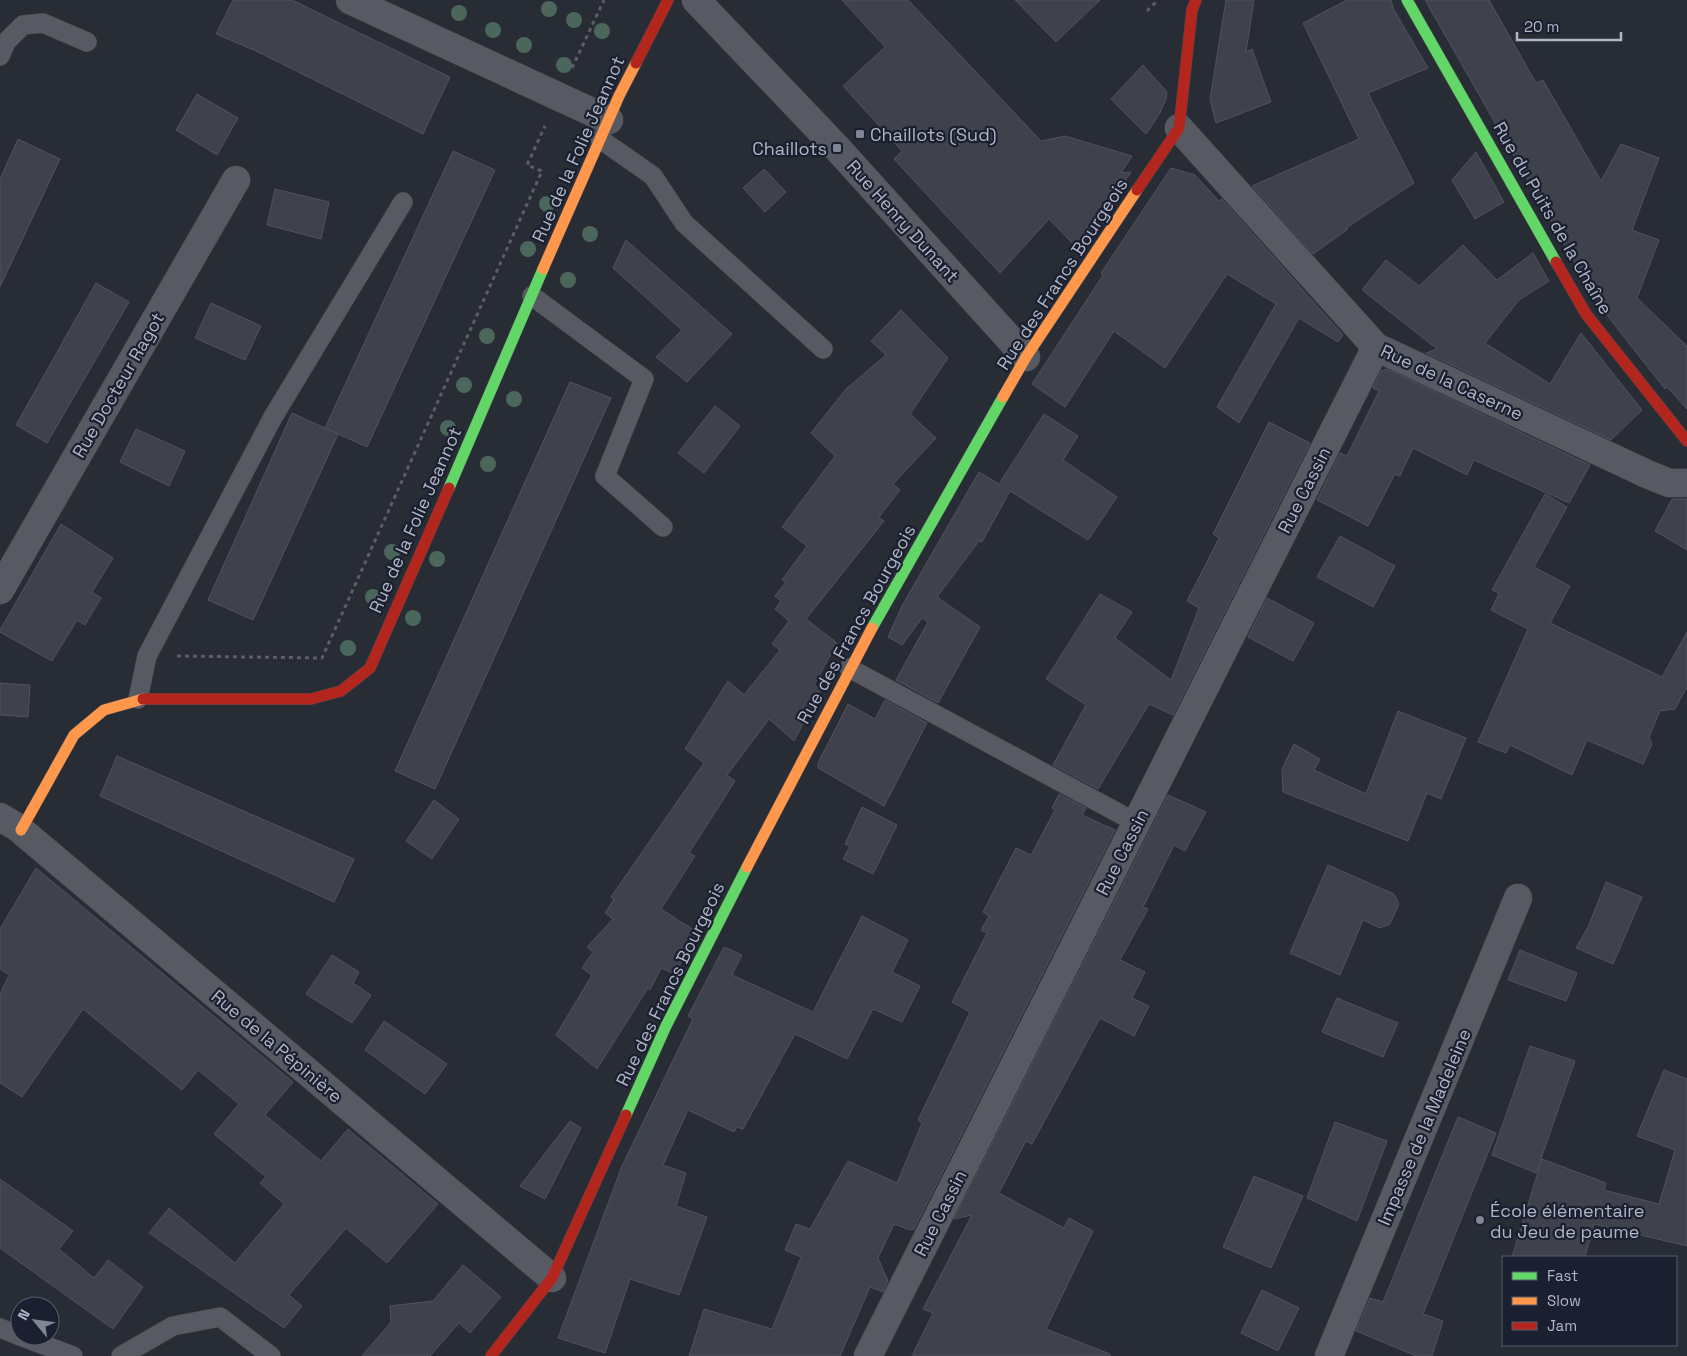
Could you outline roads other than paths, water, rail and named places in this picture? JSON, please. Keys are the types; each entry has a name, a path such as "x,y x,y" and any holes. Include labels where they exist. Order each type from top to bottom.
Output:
{"street":[{"path":"350,0 605,129"},
{"name":"Rue de la Folie Jeannot","path":"10,824 74,735 104,710 138,699 310,699 341,691 370,668 605,129 668,0"},
{"name":"Rue Henry Dunant","path":"696,0 837,148 1026,357"},
{"name":"Rue des Francs Bourgeois","path":"491,1356 552,1278 666,1026 850,668 1026,357 1179,128 1192,10 1196,0"},
{"name":"Rue du Puits de la Chaîne","path":"1408,0 1586,314 1687,441"},
{"name":"Rue de la Caserne","path":"1179,128 1376,347 1647,474 1669,483 1687,482"},
{"name":"Rue Docteur Ragot","path":"0,590 236,180"},
{"name":"Rue Cassin","path":"868,1356 1376,347"},
{"name":"Rue de la Pépinière","path":"10,824 552,1278"},
{"name":"Impasse de la Madeleine","path":"1329,1356 1518,898"},
{"path":"503,1342 511,1356"}],"lane":[{"path":"0,56 6,42 23,25 43,23 87,42"},
{"path":"605,129 653,176 684,223 823,350"},
{"path":"138,699 147,656 273,417 403,202"},
{"path":"532,296 644,379 605,476 663,527"},
{"path":"850,668 1137,823"},
{"path":"121,1356 173,1326 220,1317 271,1356"},
{"path":"46,1346 73,1356"}],"place":[{"name":"Chaillots (Sud)","path":"860,134"},
{"name":"Chaillots","path":"837,148"},
{"name":"École élémentaire du Jeu de paume","path":"1480,1220"}]}
